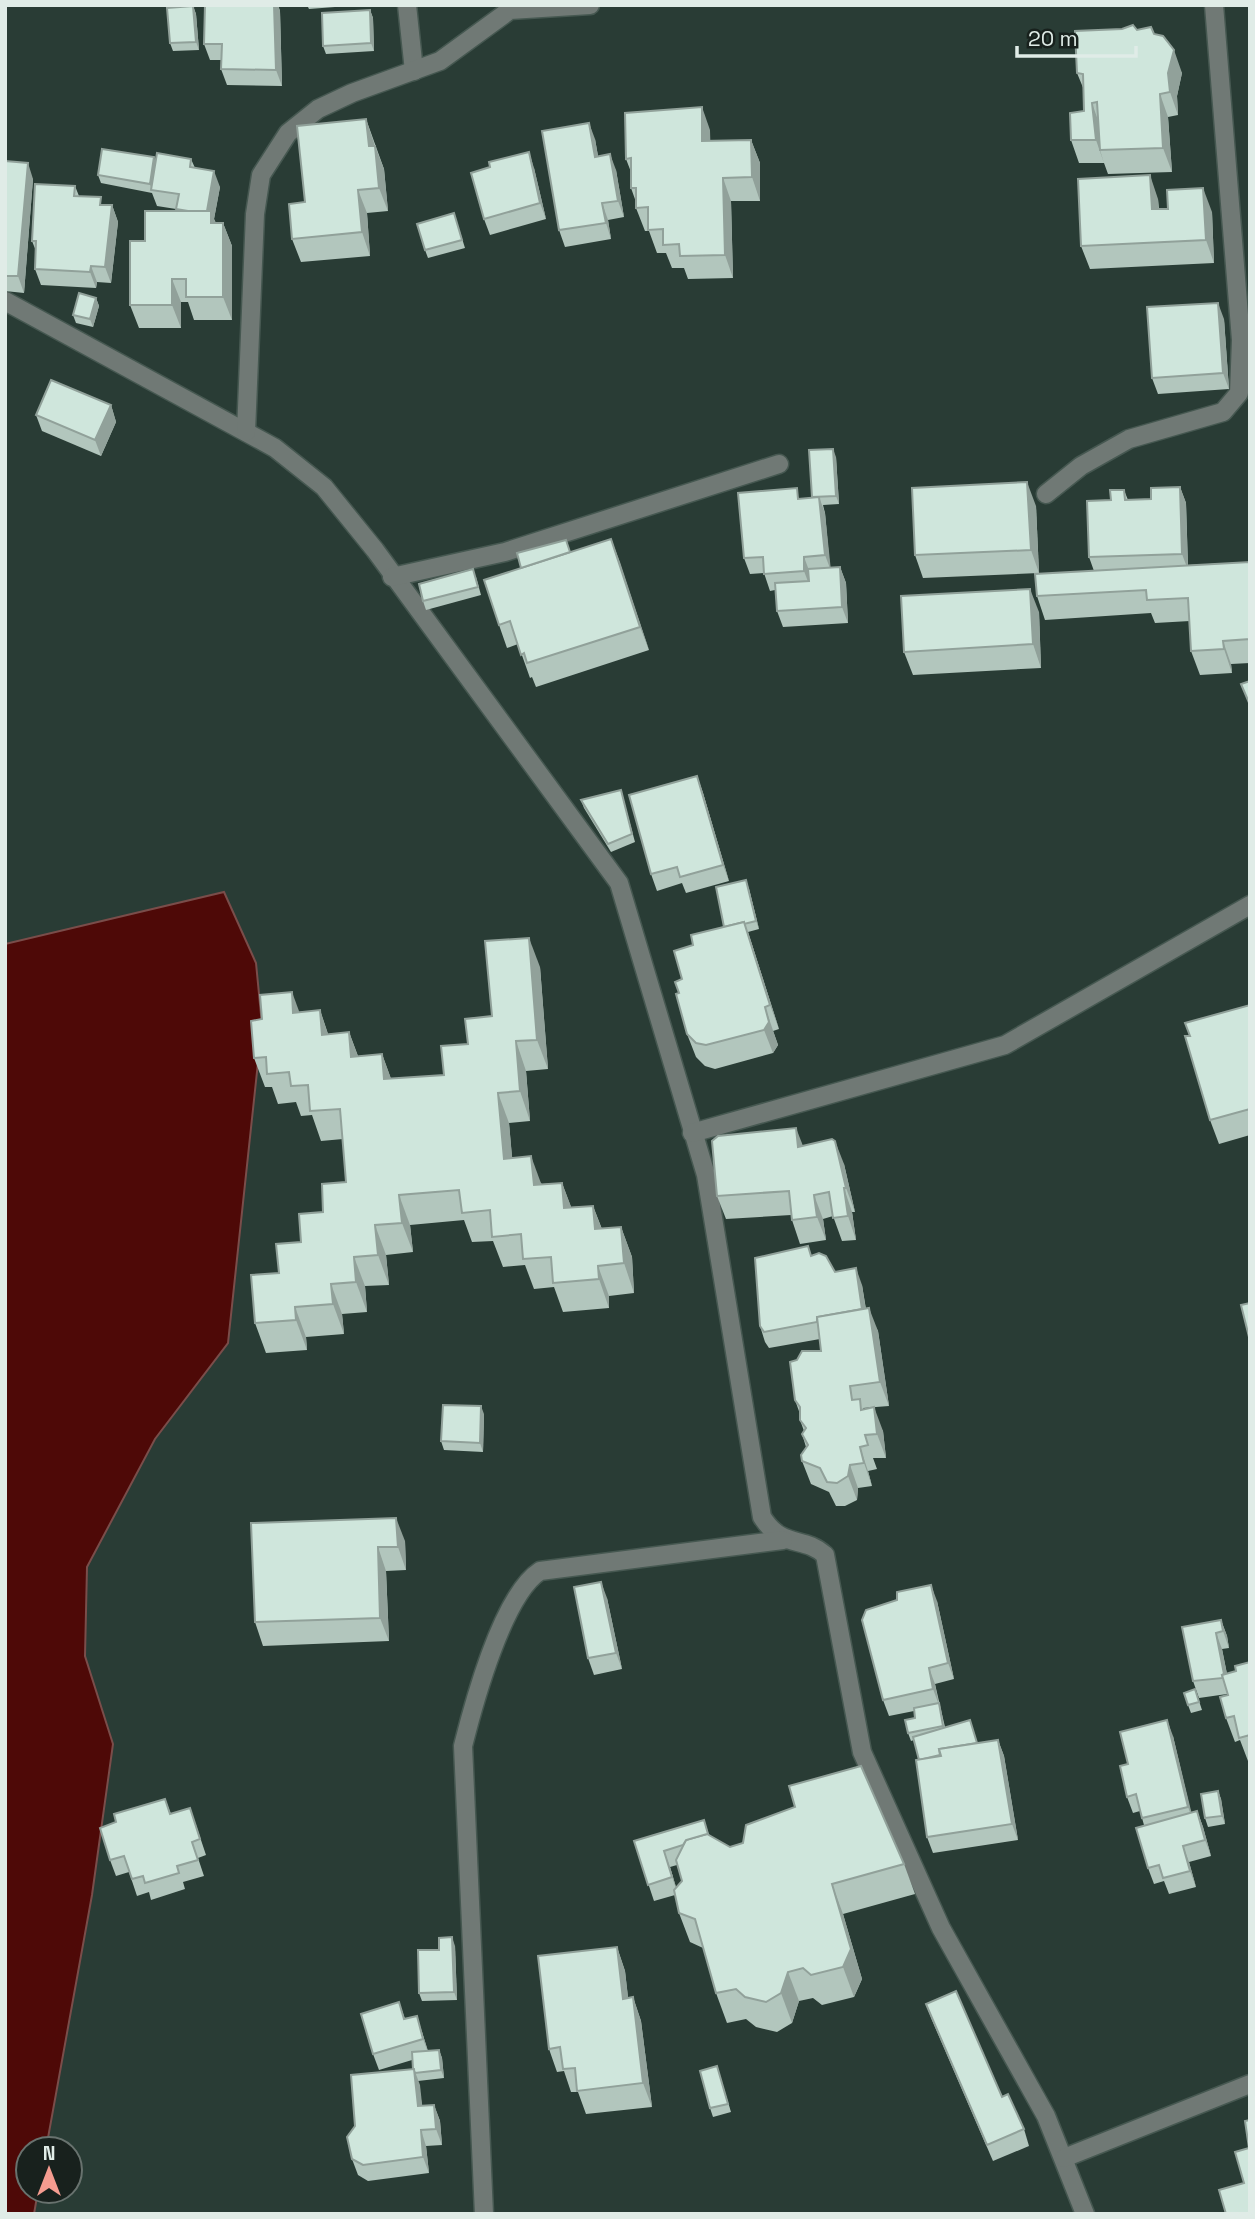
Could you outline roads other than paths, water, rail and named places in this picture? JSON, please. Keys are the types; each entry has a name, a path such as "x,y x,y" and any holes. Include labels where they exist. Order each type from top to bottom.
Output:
{"street":[{"path":"407,5 414,71"},
{"path":"246,432 255,214 261,175 288,133 318,109 352,93 440,61 508,8 590,5"},
{"path":"1046,494 1081,466 1129,439 1223,412 1239,393 1241,340 1214,5"},
{"path":"5,301 275,448 324,487 619,883 706,1175 762,1517 783,1540"},
{"path":"392,577 505,552 779,464"},
{"path":"692,1133 1005,1045 1250,905"},
{"path":"484,2214 463,1746 484,1673 517,1595 528,1578 540,1571 783,1540 810,1546 825,1555 862,1752 940,1928 1046,2116 1085,2214"},
{"path":"1064,2158 1250,2084"}]}
